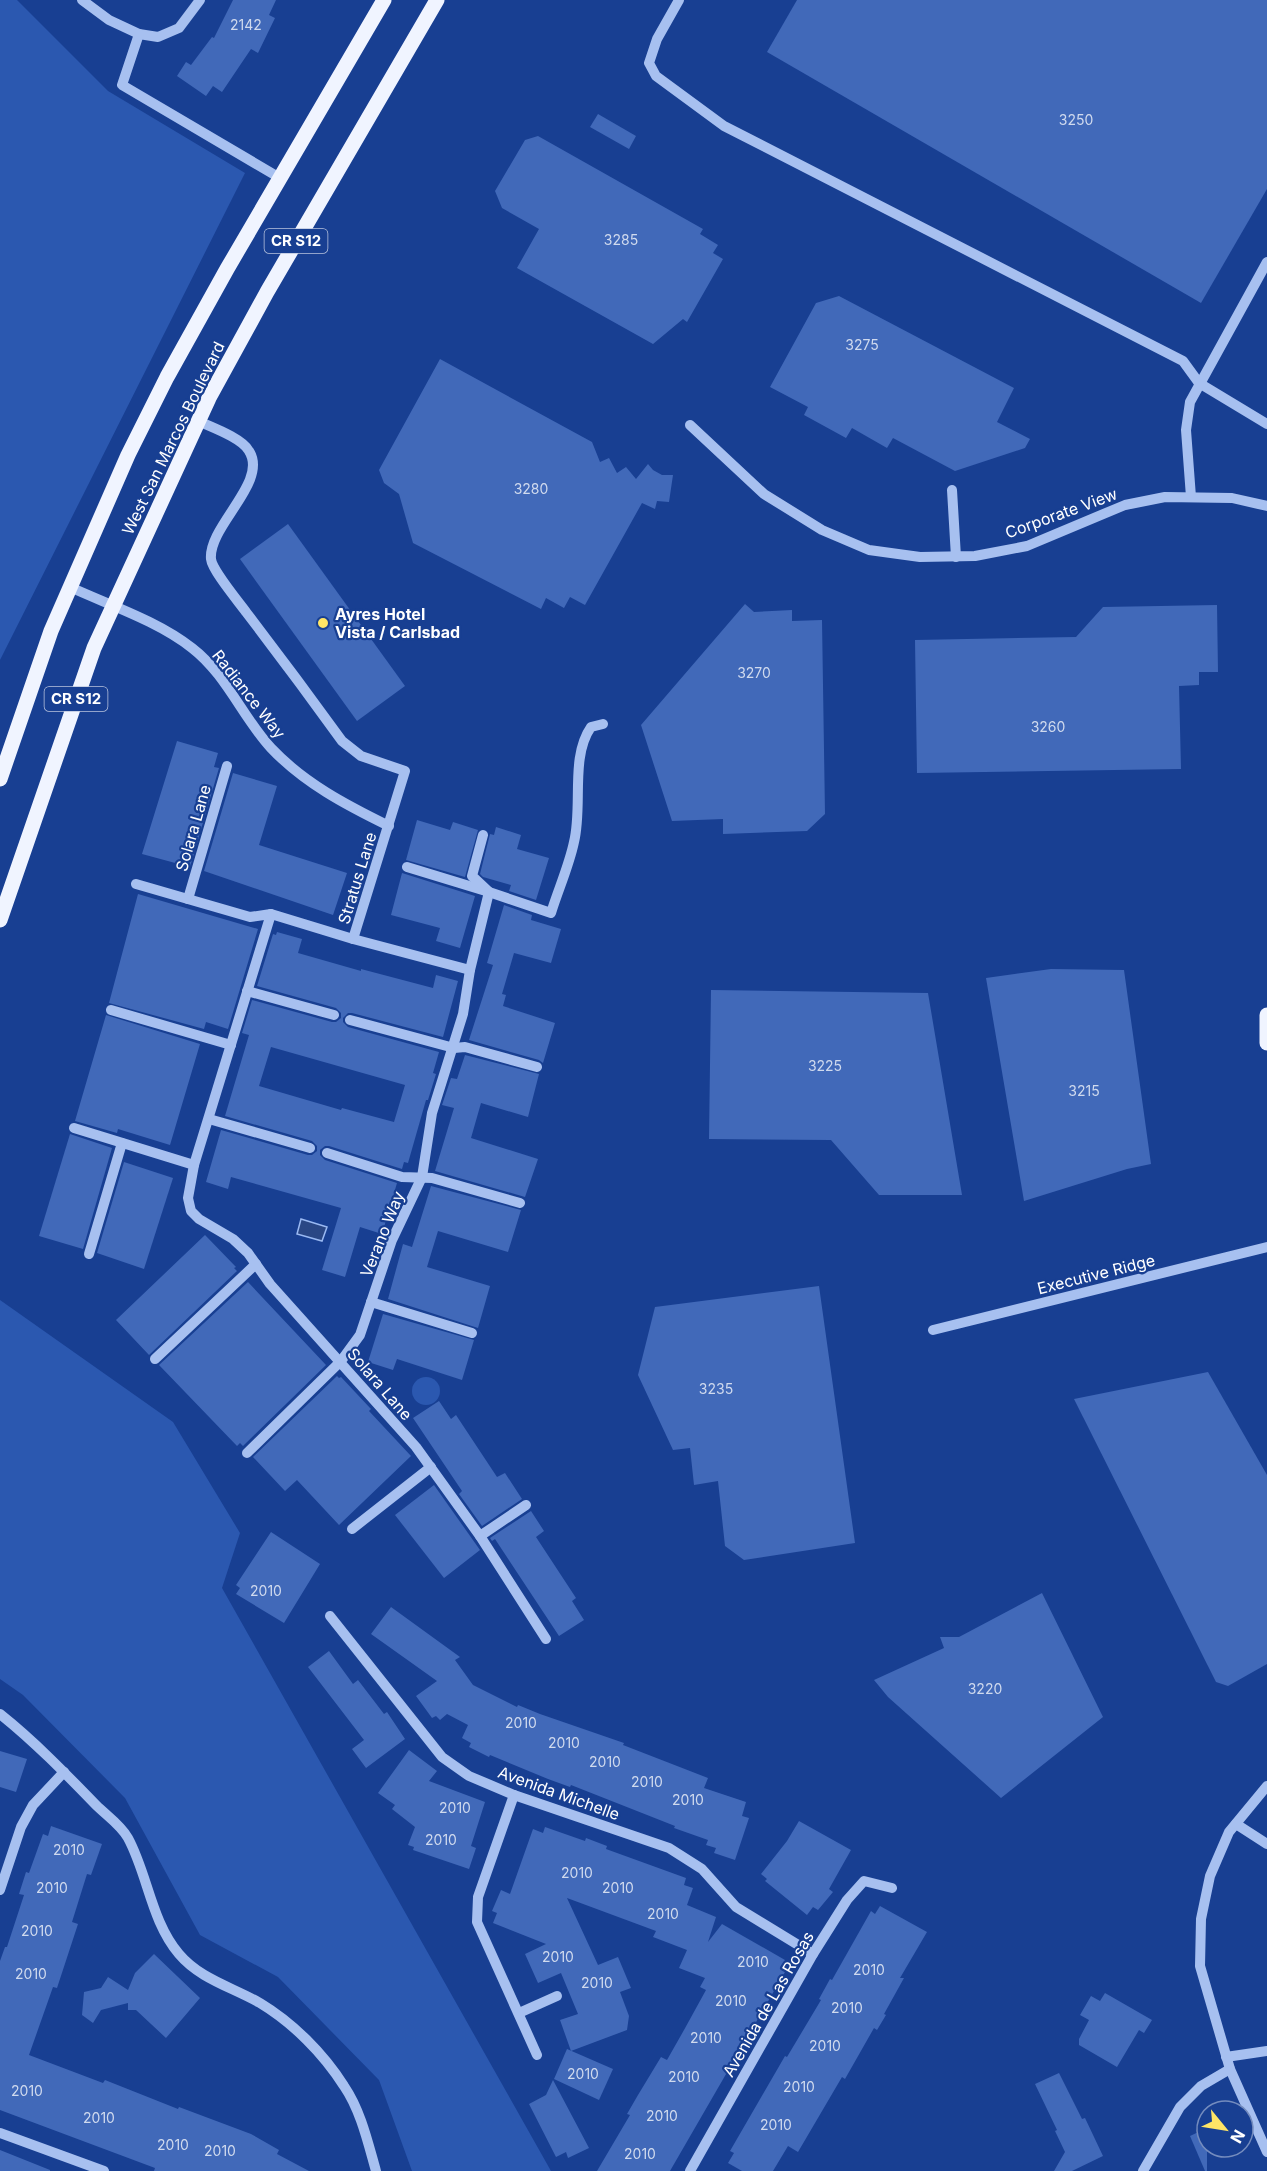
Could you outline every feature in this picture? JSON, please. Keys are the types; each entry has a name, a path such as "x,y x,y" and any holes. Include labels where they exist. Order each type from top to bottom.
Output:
{"main road":[{"name":"West San Marcos Boulevard","path":"0,779 51,631 128,455 167,377 226,269 384,0"},
{"name":"West San Marcos Boulevard","path":"0,920 94,648 198,421 267,292 437,0"},
{"path":"1267,1015 1267,1043"}],"street":[{"path":"82,0 109,20 139,34 158,37 179,28 200,0"},
{"path":"680,0 657,39 649,63 656,76 724,126 1183,361 1199,383 1267,424"},
{"path":"139,34 122,84 280,178"},
{"path":"1191,497 1186,430 1190,402 1267,262"},
{"name":"Stratus Lane","path":"198,421 235,439 249,450 253,462 250,482 212,545 211,561 231,592 342,741 361,756 405,771 353,939"},
{"name":"Corporate View","path":"690,425 764,494 822,530 869,550 920,557 975,556 1027,546 1125,505 1165,497 1232,498 1267,506"},
{"path":"952,490 956,556"},
{"name":"Radiance Way","path":"70,587 173,635 194,649 271,747 299,774 339,801 388,826"},
{"path":"407,867 551,913 574,842 579,814 580,754 585,735 591,727 603,724"},
{"name":"Solara Lane","path":"188,899 227,766"},
{"path":"483,835 472,876 489,892"},
{"path":"136,884 250,917 271,914 353,939 470,970"},
{"name":"Verano Way","path":"247,1452 341,1361 360,1335 392,1240 422,1178 432,1113 454,1048 489,892"},
{"name":"Solara Lane","path":"271,914 194,1166 188,1198 191,1211 248,1253 270,1284 416,1447 480,1536 546,1639"},
{"path":"247,991 334,1015"},
{"path":"111,1010 231,1045"},
{"path":"350,1020 454,1048 465,1047 537,1067"},
{"path":"208,1119 310,1148"},
{"path":"74,1128 194,1166"},
{"path":"89,1254 122,1143"},
{"name":"Verano Way","path":"327,1153 402,1177 432,1178 520,1203"},
{"name":"Executive Ridge","path":"933,1330 1267,1247"},
{"path":"155,1359 256,1263"},
{"name":"Verano Way","path":"371,1302 472,1333"},
{"path":"352,1529 431,1467"},
{"path":"480,1536 526,1505"},
{"name":"Avenida Michelle","path":"330,1616 442,1757 469,1776 514,1795 669,1848 702,1869 736,1907 813,1954"},
{"path":"0,1714 126,1835 142,1868 160,1926 179,1954 202,1974 260,2003 287,2022 320,2054 345,2087 362,2122 376,2171"},
{"path":"0,1890 21,1827 33,1805 64,1773"},
{"path":"1267,1786 1229,1832 1209,1876 1201,1919 1200,1966 1230,2069 1267,2152"},
{"path":"514,1795 478,1896 477,1922 537,2055"},
{"path":"1236,1824 1267,1844"},
{"name":"Avenida de Las Rosas","path":"690,2171 813,1954 847,1900 864,1881 892,1888"},
{"path":"519,2013 557,1996"},
{"path":"1226,2057 1267,2051"},
{"path":"1143,2171 1180,2107 1201,2086 1230,2069"},
{"path":"0,2133 104,2171"}],"shaded area":[{"path":"0,0 17,0 108,91 245,173 0,660"},
{"path":"301,1219 327,1227 322,1241 297,1234"},
{"path":"0,1300 173,1422 240,1533 222,1588 551,2171 412,2171 379,2080 278,1977 200,1935 125,1798 23,1695 0,1679"},
{"path":"426,1377 436,1381 440,1391 436,1401 426,1405 416,1401 412,1391 416,1381"}],"building":[{"path":"233,0 276,0 269,15 275,18 258,53 251,49 222,92 213,86 206,96 177,76 186,62 191,65 212,37 214,38"},
{"path":"797,0 1267,0 1267,189 1201,303 767,52"},
{"path":"598,114 636,136 629,149 590,127"},
{"path":"538,136 703,229 700,234 718,245 713,253 723,259 687,322 683,319 653,344 517,268 539,229 502,208 495,191 525,140"},
{"path":"839,296 1014,388 997,422 1030,439 1025,448 955,471 893,438 887,448 852,428 846,438 804,415 808,407 770,387 816,303"},
{"path":"440,359 592,442 600,462 609,458 617,473 626,467 636,479 648,464 662,475 673,475 669,502 657,501 655,509 642,503 585,605 570,597 564,608 546,598 541,609 413,543 399,494 384,483 379,470"},
{"name":"Ayres Hotel Vista / Carlsbad","path":"288,524 405,686 357,721 240,559"},
{"path":"745,604 754,612 792,610 792,621 822,620 825,814 807,831 723,834 723,819 672,821 641,725"},
{"path":"1217,605 1218,672 1199,672 1199,685 1179,686 1181,769 917,773 915,640 1076,637 1103,607"},
{"path":"177,741 218,753 214,767 219,768 190,867 142,854"},
{"path":"233,773 277,786 259,845 347,873 333,915 204,871"},
{"path":"417,820 450,830 453,822 478,830 465,877 406,860"},
{"path":"496,827 521,835 517,849 549,858 536,900 509,891 511,885 483,877 480,874 490,834 494,835"},
{"path":"402,873 475,896 460,948 436,941 440,928 391,915"},
{"path":"138,894 258,929 228,1029 206,1022 204,1029 109,1003"},
{"path":"504,905 532,915 531,920 561,929 551,963 514,953 502,994 506,995 503,1006 555,1023 543,1063 469,1040 493,965 487,963"},
{"path":"277,932 302,939 298,953 361,971 361,969 433,988 436,975 458,981 443,1037 352,1013 348,1013 343,1018 343,1022 348,1027 439,1052 433,1073 436,1074 428,1100 426,1100 408,1163 404,1162 402,1169 329,1146 320,1150 320,1155 325,1160 397,1183 382,1234 360,1227 345,1277 322,1270 341,1208 231,1177 228,1189 206,1182 221,1130 308,1155 317,1151 317,1146 312,1141 225,1116 249,1035 242,1033 252,1000 332,1022 341,1018 341,1013 336,1008 257,986 273,934 276,935","holes":["271,1047 405,1085 394,1122 342,1108 341,1110 259,1086"]},
{"path":"1051,969 1124,970 1151,1164 1127,1169 1024,1201 986,978"},
{"path":"711,990 928,993 962,1195 879,1195 831,1140 709,1139"},
{"path":"106,1015 200,1044 170,1145 118,1129 117,1133 75,1121"},
{"path":"465,1055 539,1074 528,1117 481,1103 471,1138 538,1159 525,1197 435,1171 454,1108 442,1105 451,1078 457,1079"},
{"path":"70,1134 112,1148 83,1249 39,1236"},
{"path":"124,1162 173,1178 144,1269 97,1253"},
{"path":"431,1186 521,1210 508,1252 438,1231 427,1267 490,1286 478,1328 388,1299 403,1244 412,1247"},
{"path":"205,1235 236,1267 234,1268 237,1271 149,1355 116,1320"},
{"path":"248,1282 326,1365 243,1446 240,1443 237,1446 159,1365"},
{"path":"819,1286 855,1543 744,1560 725,1546 718,1481 694,1485 690,1448 673,1450 638,1375 655,1307"},
{"path":"383,1314 474,1340 462,1380 397,1359 393,1370 368,1362"},
{"path":"1208,1372 1267,1475 1267,1664 1228,1686 1216,1682 1074,1399"},
{"path":"337,1376 341,1377 371,1409 369,1411 411,1456 339,1525 297,1480 285,1491 253,1457"},
{"path":"439,1401 451,1419 456,1415 497,1477 505,1473 522,1499 482,1526 459,1494 462,1491 413,1418"},
{"path":"434,1485 480,1550 444,1578 395,1515"},
{"path":"531,1511 544,1531 536,1537 576,1598 572,1601 584,1620 559,1636 495,1539 492,1541 490,1538"},
{"path":"271,1532 320,1564 284,1623 236,1594 240,1588 236,1585"},
{"path":"1042,1593 1103,1717 1001,1798 888,1697 874,1680 944,1648 940,1637 959,1637"},
{"path":"391,1607 460,1657 455,1660 473,1685 517,1707 518,1705 624,1743 623,1745 708,1778 704,1788 746,1802 742,1816 749,1818 735,1860 714,1853 716,1848 706,1845 708,1840 571,1785 570,1787 548,1779 490,1755 489,1757 469,1747 471,1743 462,1738 468,1725 447,1714 440,1720 436,1716 432,1718 416,1696 437,1681 371,1634"},
{"path":"329,1651 353,1684 358,1680 384,1714 387,1712 405,1739 366,1768 352,1749 364,1740 308,1667"},
{"path":"409,1750 437,1771 429,1781 485,1802 471,1846 476,1848 469,1869 413,1850 414,1847 408,1845 415,1827 392,1809 395,1805 378,1793"},
{"path":"0,1751 27,1759 16,1792 0,1787"},
{"path":"799,1821 851,1850 829,1889 833,1892 818,1910 813,1907 807,1915 765,1881 767,1879 761,1874 787,1841"},
{"path":"51,1826 102,1844 91,1875 87,1874 72,1922 78,1924 57,1988 53,1987 29,2055 103,2083 105,2080 178,2109 179,2107 251,2134 279,2150 277,2154 309,2171 154,2171 155,2168 0,2110 0,1961 24,1895 19,1894 26,1872 29,1873 43,1834 48,1836"},
{"path":"545,1827 585,1841 586,1838 607,1846 606,1849 686,1878 684,1885 693,1888 687,1905 716,1917 708,1942 722,1924 785,1960 780,1969 785,1972 670,2171 597,2171 661,2057 667,2060 684,2030 706,1990 700,1987 705,1978 679,1968 687,1950 653,1937 656,1931 567,1898 598,1965 618,1957 631,1988 620,1992 629,2016 627,2030 571,2051 560,2020 578,2014 561,1973 538,1983 525,1954 546,1944 493,1923 497,1913 492,1911 501,1890 510,1894 533,1829 543,1833"},
{"path":"880,1906 927,1932 900,1978 904,1978 884,2014 886,2015 877,2030 874,2028 845,2079 842,2077 798,2152 788,2146 773,2171 742,2171 728,2163 734,2153 730,2151 785,2056 787,2057 821,2000 819,1999 830,1979 832,1980 871,1911 875,1914"},
{"path":"154,1954 200,1998 166,2038 136,2010 128,2010 128,2003 101,2010 93,2023 82,2015 84,1992 101,1988 108,1977 128,1990 135,1973"},
{"path":"1105,1993 1152,2020 1144,2033 1139,2030 1117,2067 1079,2045 1079,2039 1089,2020 1080,2015 1091,1996 1100,2001"},
{"path":"567,2049 613,2069 599,2100 554,2079"},
{"path":"1059,2073 1082,2119 1085,2118 1103,2156 1072,2171 1054,2171 1065,2152 1035,2084"},
{"path":"553,2080 589,2148 568,2158 566,2152 556,2157 529,2104 546,2095"},
{"path":"1195,2134 1195,2148 1190,2136"},
{"path":"0,2150 50,2170 50,2171 0,2171"},
{"path":"1200,2159 1207,2159 1207,2171"}],"place":[{"name":"Ayres Hotel Vista / Carlsbad","path":"323,623"}]}
